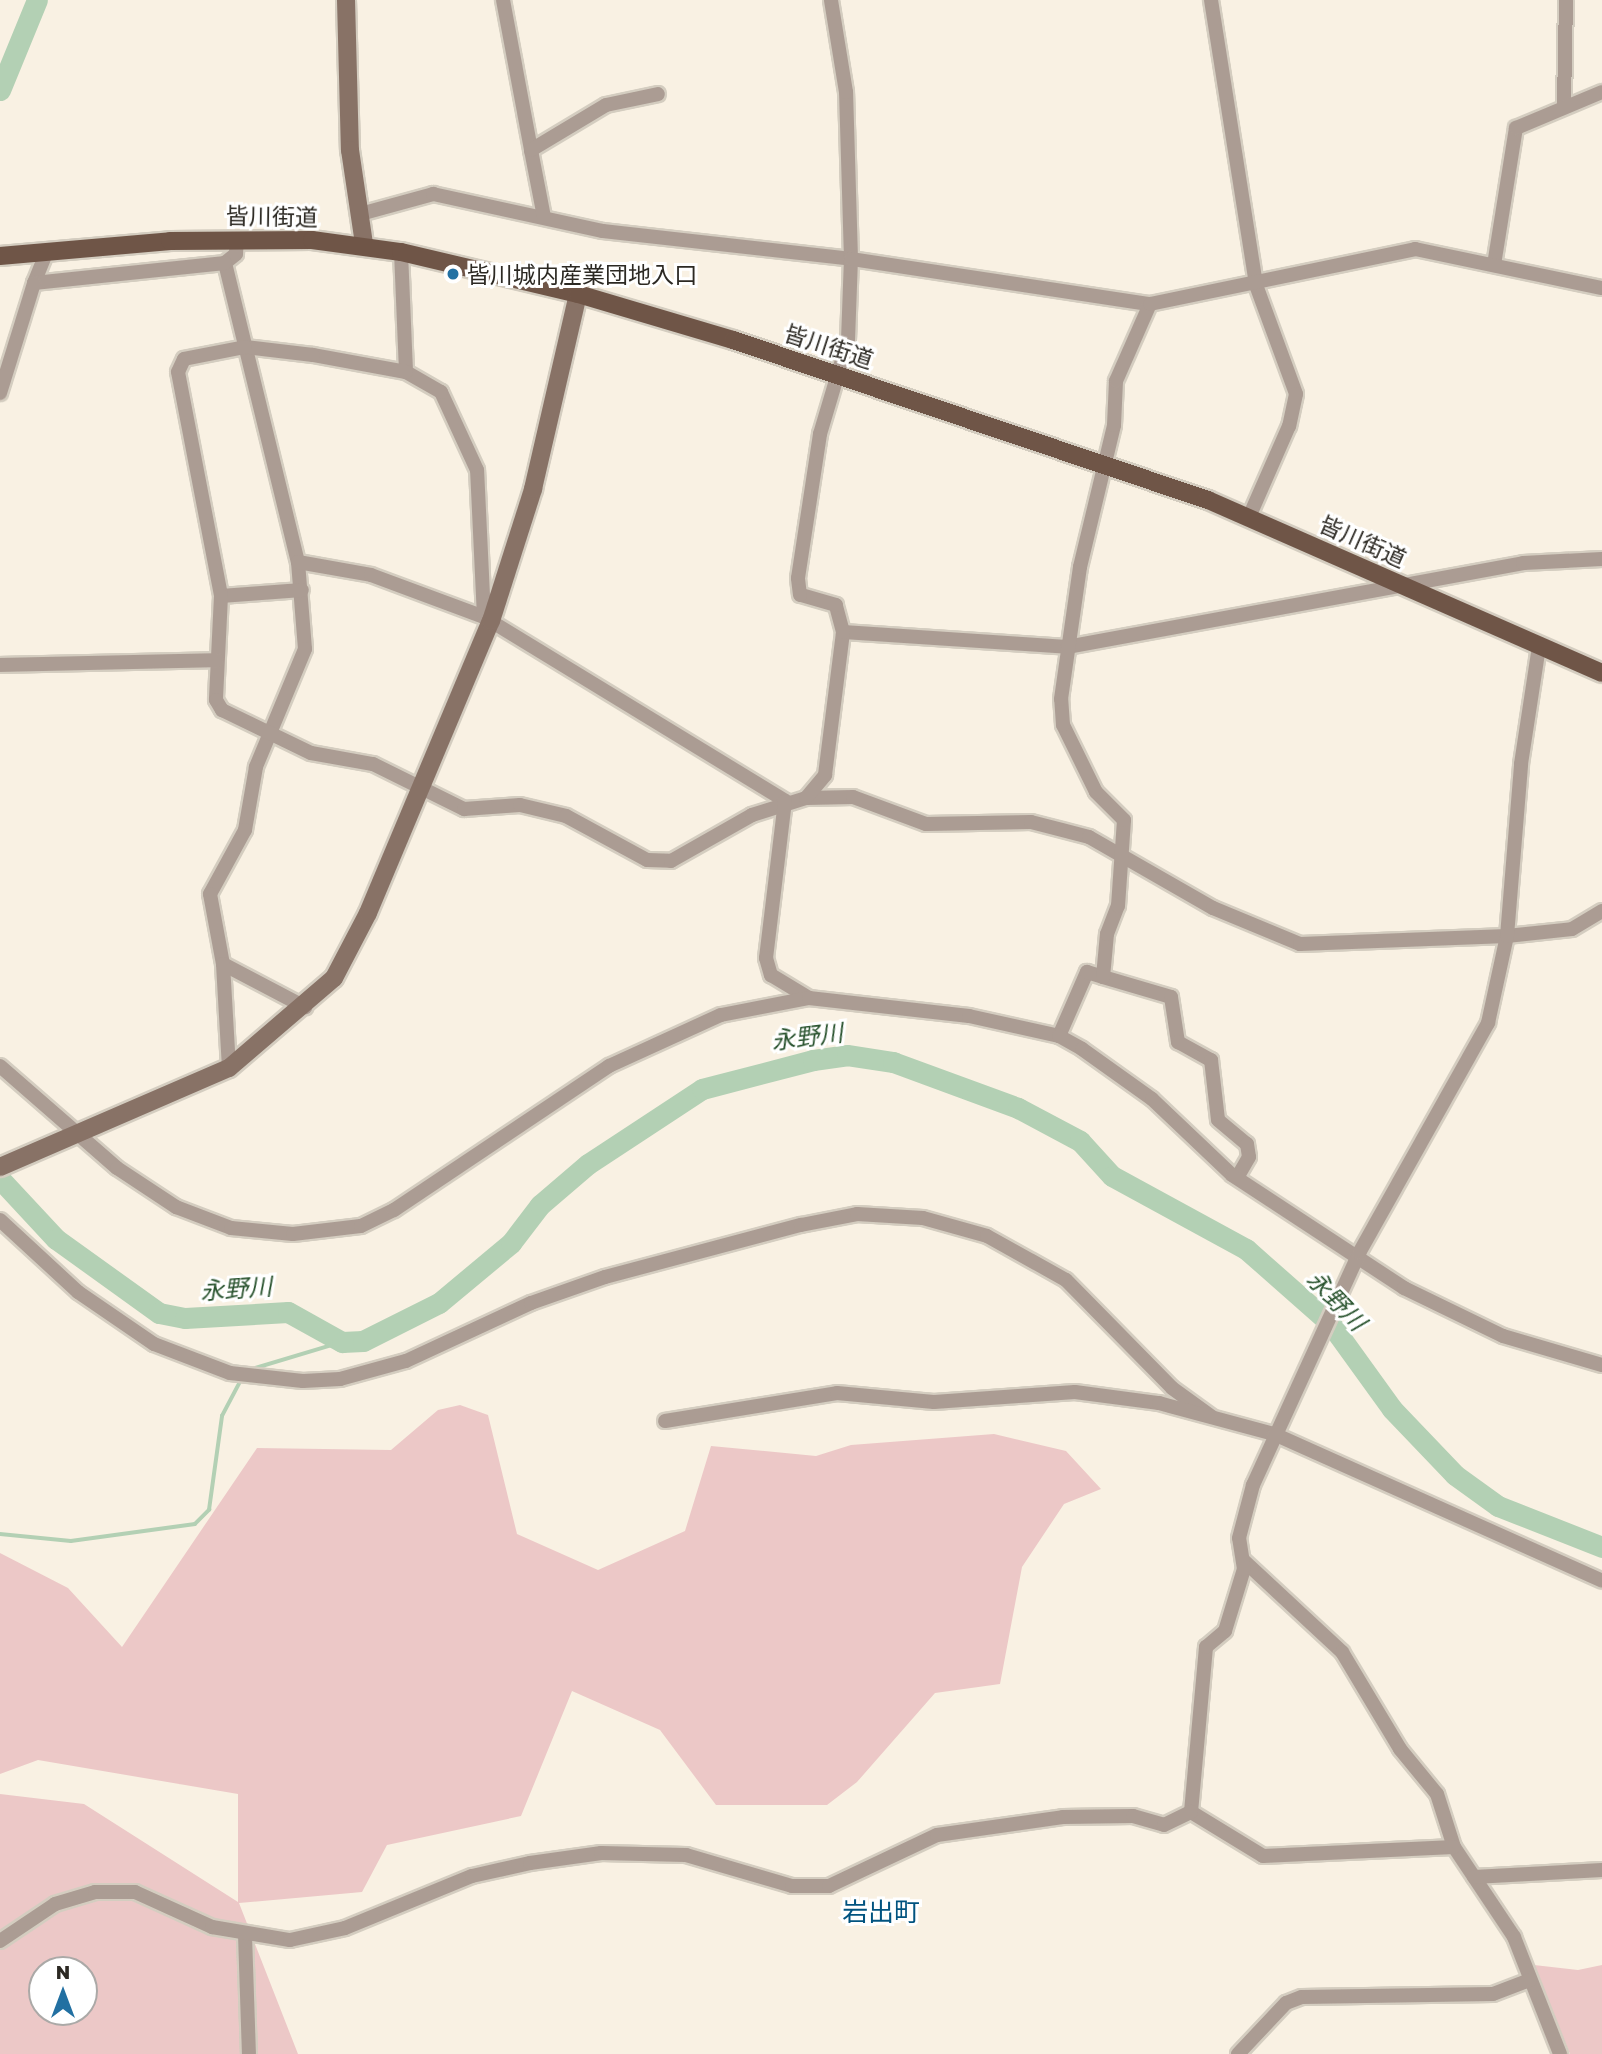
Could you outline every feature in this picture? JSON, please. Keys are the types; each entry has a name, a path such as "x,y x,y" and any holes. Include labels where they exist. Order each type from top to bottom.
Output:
{"main road":[{"name":"皆川街道","path":"0,256 237,239 364,244 578,294 839,374 1249,517 1602,673"}],"street":[{"path":"346,0 349,150 364,213 364,244"},
{"path":"503,0 544,217"},
{"path":"806,798 825,775 843,632 836,605 800,595 797,578 820,434 848,340 851,259 846,92 831,0"},
{"path":"1210,0 1256,285 1296,394 1289,426 1249,517"},
{"path":"1564,104 1566,0"},
{"path":"1494,265 1516,128 1564,104 1602,92"},
{"path":"531,150 606,104 658,94"},
{"path":"364,213 433,194 603,231 851,259 1150,304 1256,285 1415,249 1602,288"},
{"path":"34,284 142,277 225,263 236,254 237,239"},
{"path":"401,251 406,372"},
{"path":"0,393 34,284 41,252"},
{"path":"225,263 298,562 305,649 256,767 245,830 210,894 223,964 229,1068"},
{"path":"0,1167 229,1068 305,1007 334,978 368,913 488,619 533,488 578,294"},
{"path":"1103,977 1107,934 1118,906 1119,857 1124,820 1096,792 1062,725 1067,647 1103,465 1114,425 1116,381 1150,304"},
{"path":"488,619 477,470 441,393 406,372 245,347 184,359 178,372 221,596 217,660 222,710 311,752 373,764 464,809 520,806 566,816 621,850 659,860 671,860 785,801 806,798 853,797 926,824 1031,822 1089,837 1119,857 1213,908 1300,944 1507,936 1572,929 1602,911"},
{"path":"843,632 1067,647 1410,588 1523,563 1602,559"},
{"path":"298,562 371,575 488,619 785,801"},
{"path":"221,596 302,590"},
{"path":"1191,1812 1206,1647 1225,1631 1244,1561 1239,1538 1274,1434 1359,1253 1488,1023 1507,936 1521,765 1539,647"},
{"path":"0,665 217,660"},
{"path":"785,801 766,958 771,975 809,998"},
{"path":"223,964 305,1007"},
{"path":"1059,1036 1087,972 1171,997 1178,1042 1211,1060 1218,1120 1247,1144 1249,1157 1237,1178"},
{"path":"0,1066 75,1136 149,1191 204,1220 260,1232 332,1231 361,1226 439,1185 609,1066 721,1015 809,998 898,1004 1059,1036 1152,1099 1237,1178 1359,1253 1404,1288 1475,1325 1602,1365"},
{"path":"0,1220 78,1292 154,1344 230,1373 303,1381 340,1379 406,1361 531,1303 606,1277 801,1225 857,1214 923,1219 987,1236 1056,1273 1091,1300 1172,1388 1212,1417"},
{"path":"665,1421 838,1393 933,1402 1075,1392 1212,1417 1274,1434 1602,1581"},
{"path":"1244,1561 1342,1652 1400,1749 1437,1794 1454,1847 1501,1914 1560,2054"},
{"path":"1191,1812 1264,1856 1454,1847"},
{"path":"0,1941 55,1904 95,1892 135,1892 245,1936 311,1937 472,1876 601,1853 686,1855 792,1886 829,1886 937,1835 1063,1817 1133,1816 1164,1825 1191,1812"},
{"path":"1474,1877 1602,1870"},
{"path":"245,1936 249,2054"},
{"path":"1238,2054 1286,2003 1302,1997 1493,1994 1530,1980"}],"shaded area":[{"path":"460,1405 488,1415 517,1534 598,1570 685,1531 711,1446 816,1456 851,1445 994,1434 1066,1451 1101,1489 1064,1504 1022,1567 1000,1684 935,1693 857,1782 827,1805 716,1805 660,1730 572,1691 521,1816 387,1845 362,1892 239,1903 298,2054 0,2054 0,1794 84,1804 238,1902 238,1794 38,1760 0,1774 0,1553 68,1588 122,1647 257,1448 391,1450 438,1410"},
{"path":"1534,1965 1578,1970 1602,1965 1602,2054 1570,2054"}],"waterway":[{"name":"永野川","path":"0,90 37,0"},
{"name":"永野川","path":"0,1179 56,1239 159,1313 185,1318 288,1312 342,1342 363,1341 439,1303 511,1243 540,1205 588,1164 702,1089 813,1060 847,1055 893,1062 1018,1108 1080,1141 1112,1176 1246,1249 1330,1323 1392,1409 1455,1475 1498,1506 1602,1547"},
{"path":"249,1370 342,1342"},
{"path":"0,1534 71,1541 195,1524 209,1510 222,1416 242,1378"}],"place":[{"name":"皆川城内産業団地入口","path":"453,274"}],"district":[{"name":"岩出町","path":"881,1912"}]}
